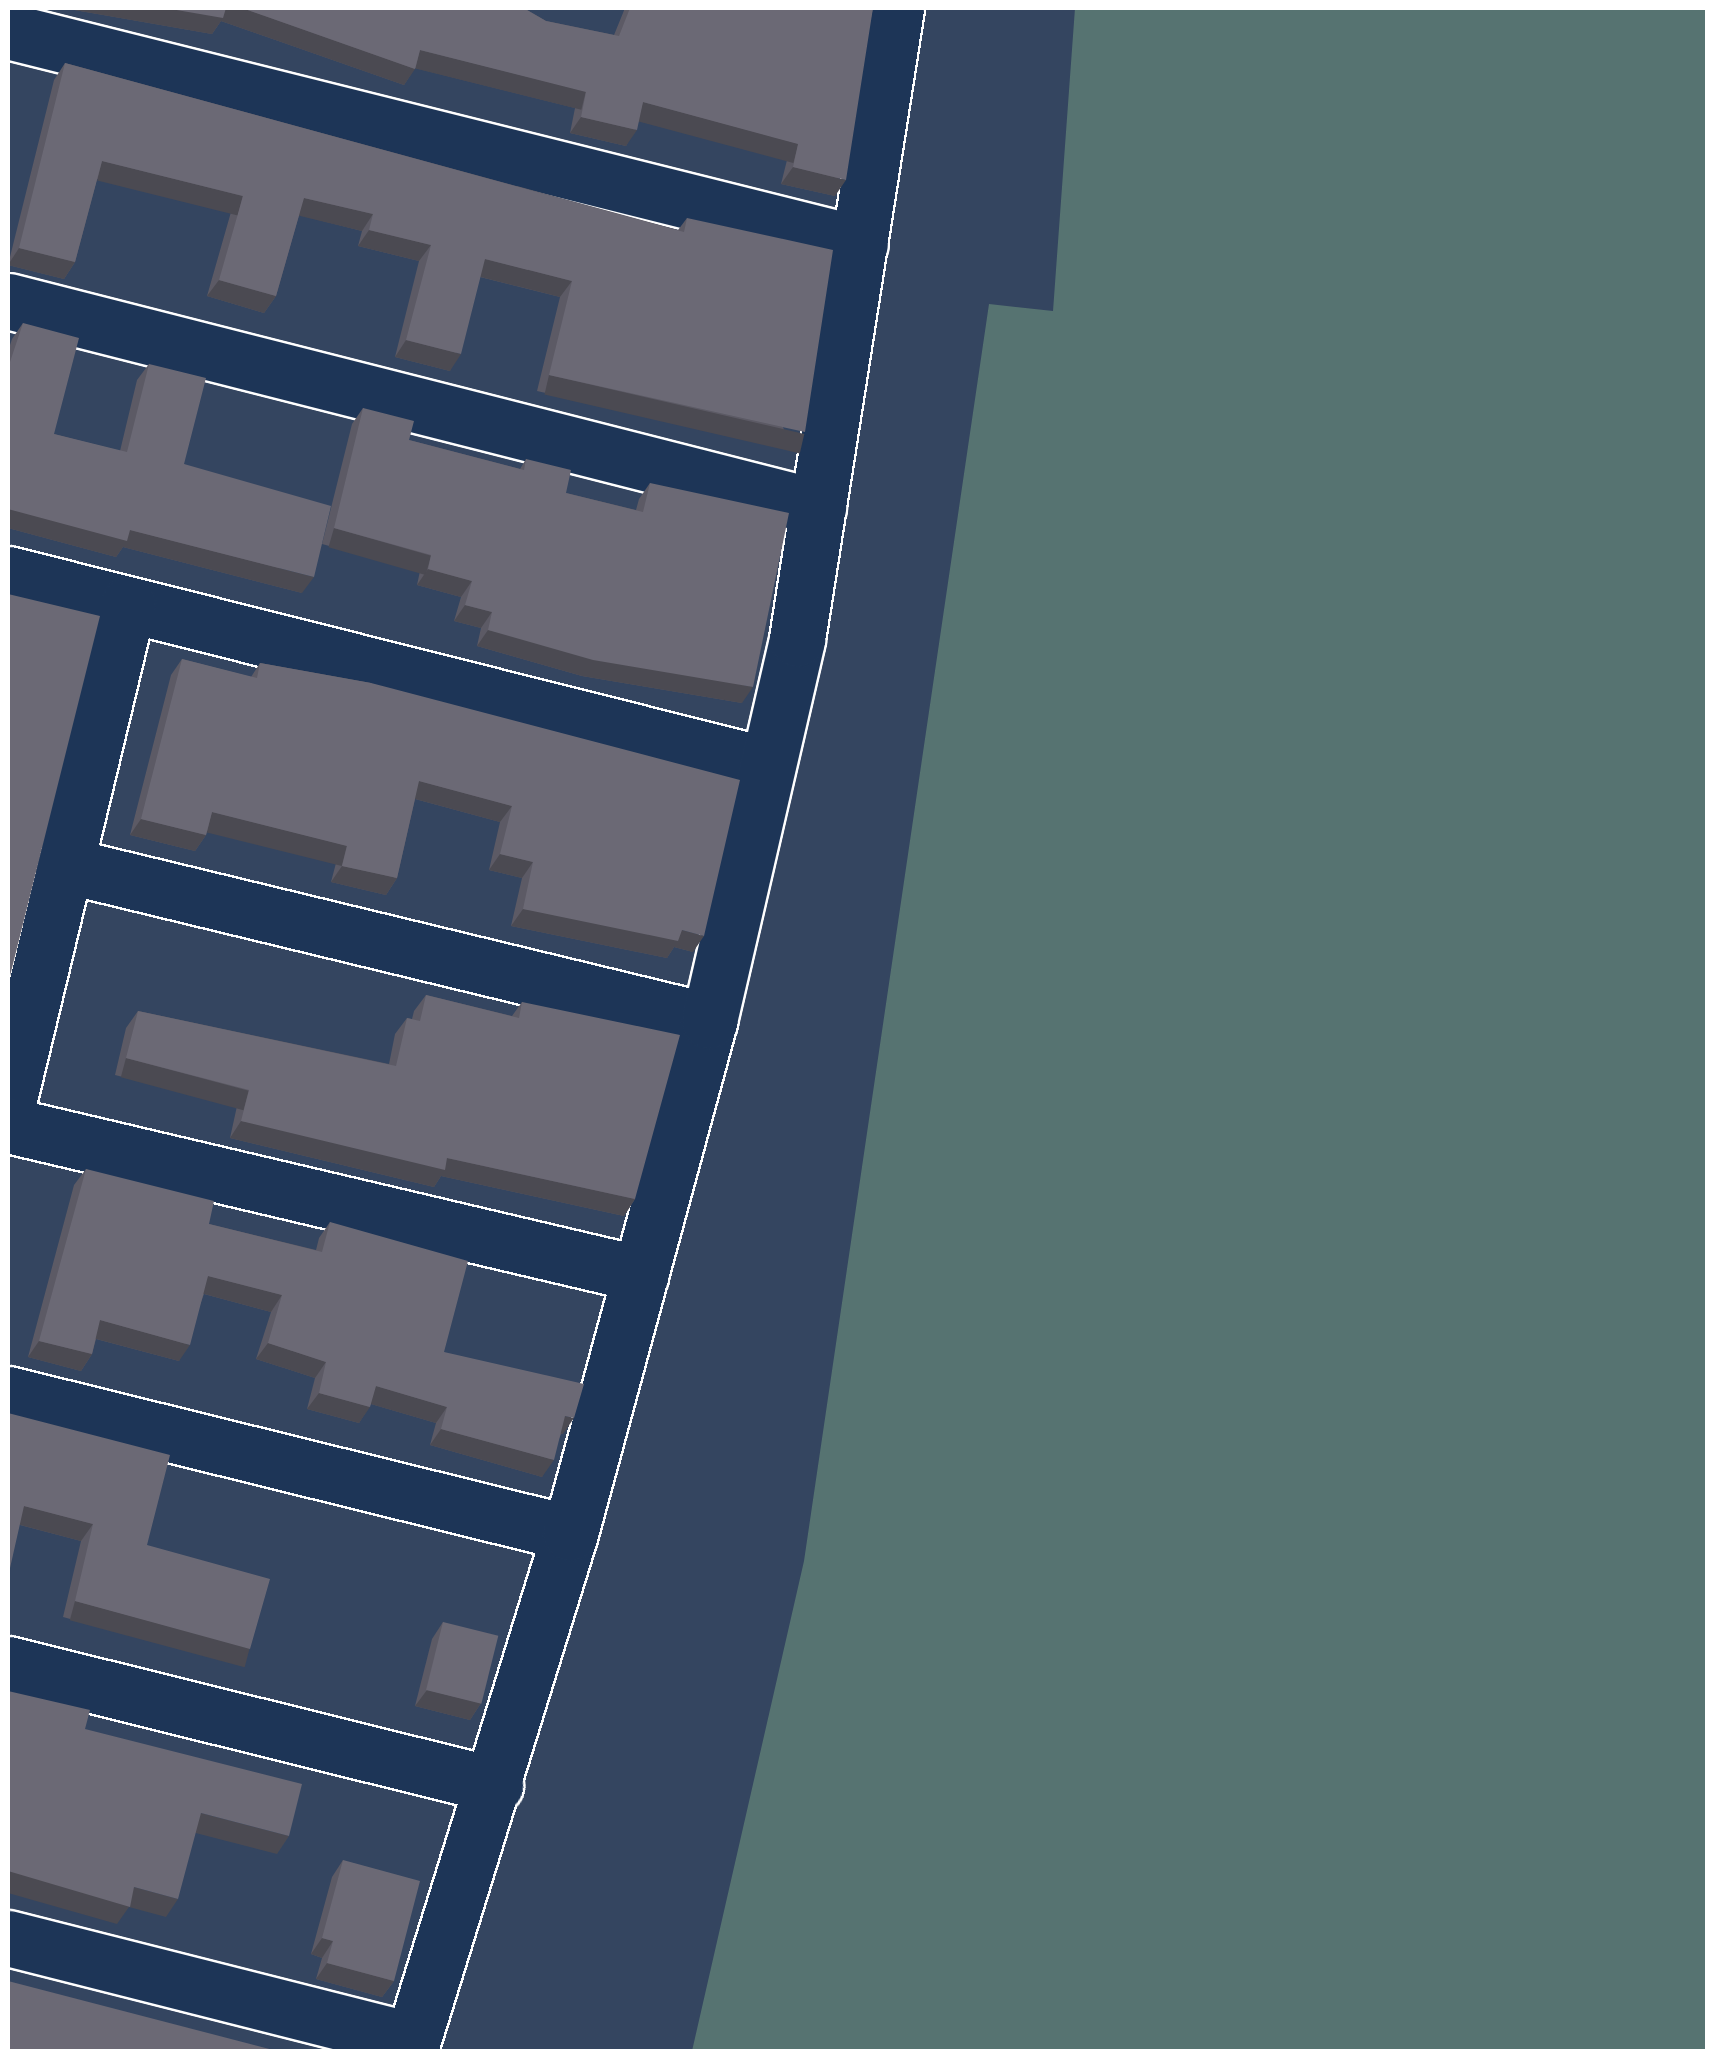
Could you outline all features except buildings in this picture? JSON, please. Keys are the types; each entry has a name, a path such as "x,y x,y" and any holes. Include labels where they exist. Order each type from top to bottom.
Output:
{"street":[{"path":"8,1938 410,2046 495,1785 570,1533 709,1022 762,764 797,639 896,8"},
{"path":"8,31 860,244"},
{"path":"8,301 818,508"},
{"path":"8,574 762,764"},
{"path":"8,1103 128,604"},
{"path":"65,865 709,1022"},
{"path":"8,1124 641,1274"},
{"path":"8,1394 570,1533"},
{"path":"8,1664 495,1785"}],"green space":[{"path":"1075,8 1707,8 1707,2051 692,2051 804,1561 989,304 1053,311"}]}
